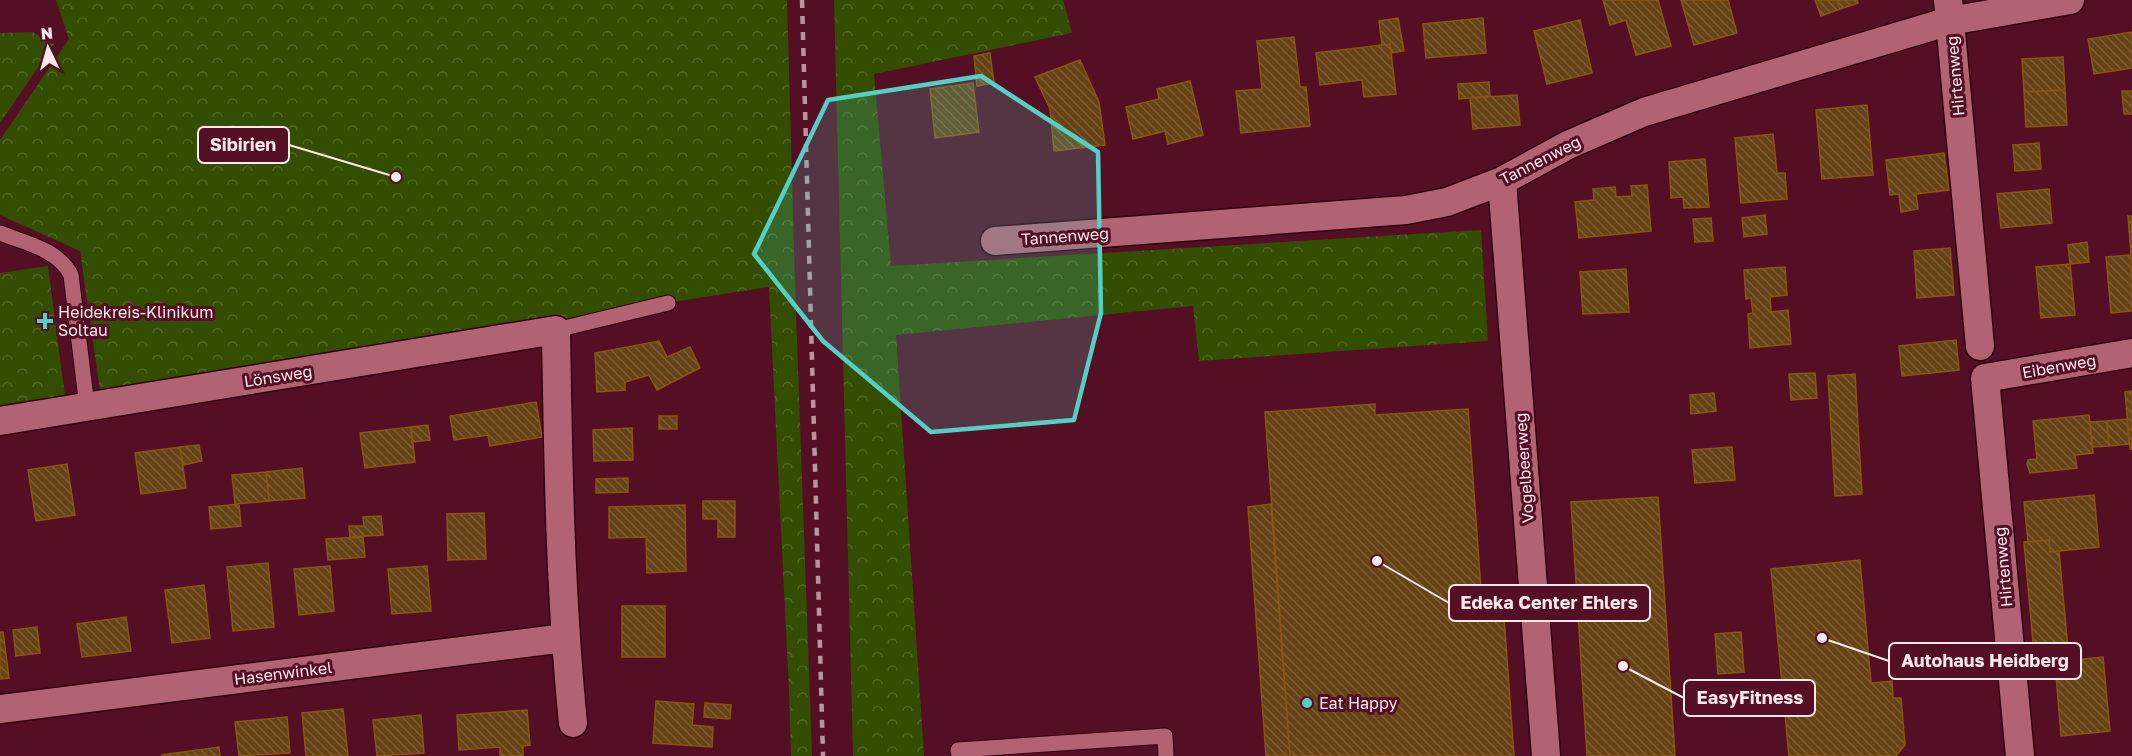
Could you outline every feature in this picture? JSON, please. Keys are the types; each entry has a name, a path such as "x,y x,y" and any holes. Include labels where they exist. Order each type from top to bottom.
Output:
{"street":[{"name":"Tannenweg","path":"995,241 1406,210 1448,202 1502,181 1568,145 1644,112 1949,10 2070,0"},
{"name":"Hirtenweg","path":"1949,10 1980,346"},
{"name":"Vogelbeerweg","path":"1502,181 1546,756"},
{"name":"Lönsweg","path":"0,421 556,330"},
{"path":"556,330 565,638 573,723"},
{"name":"Eibenweg","path":"1985,378 2132,353"},
{"name":"Hirtenweg","path":"1985,378 2020,756"},
{"name":"Hasenwinkel","path":"0,709 565,638"}],"lane":[{"path":"0,233 52,254 65,263 71,275 87,407"},
{"path":"556,330 668,303"},
{"path":"959,756 958,750 1166,736 1166,756"}],"highlighted area":[{"path":"981,76 1098,152 1101,313 1074,420 931,432 823,341 754,254 828,100"}],"green space":[{"path":"56,0 787,0 812,756 791,756 769,287 100,391 80,251 0,215 0,140 69,39"},
{"path":"834,0 1063,0 1072,33 874,74 891,266 1481,230 1488,341 1199,361 1193,306 896,335 924,756 853,756"},
{"path":"32,32 54,44 0,123 0,33"},
{"path":"48,266 65,397 0,407 0,273"}],"building":[{"path":"1603,0 1658,0 1671,46 1636,55 1626,20 1610,25"},
{"path":"1681,0 1728,0 1737,33 1694,45"},
{"path":"1815,0 1837,0 1840,9 1821,16"},
{"path":"1837,0 1857,0 1858,3 1840,9"},
{"path":"1398,18 1404,51 1391,53 1390,44 1382,45 1379,21"},
{"path":"1483,18 1486,53 1426,58 1423,24"},
{"path":"1580,20 1592,73 1547,84 1534,31"},
{"path":"2132,32 2132,68 2094,74 2088,39"},
{"path":"1294,37 1300,87 1306,87 1310,126 1241,133 1236,91 1262,89 1257,41"},
{"path":"1390,44 1396,94 1364,97 1362,80 1320,85 1316,53"},
{"path":"990,53 994,83 977,86 974,56"},
{"path":"2063,57 2065,90 2024,92 2022,59"},
{"path":"1080,60 1099,102 1105,145 1054,151 1050,109 1035,77"},
{"path":"1190,81 1203,135 1168,144 1165,131 1133,139 1126,107 1159,99 1157,89"},
{"path":"1489,82 1490,96 1459,99 1458,84"},
{"path":"973,83 979,132 935,138 930,89"},
{"path":"2065,90 2067,125 2026,127 2024,92"},
{"path":"2122,91 2132,91 2132,114 2124,114"},
{"path":"1517,95 1520,125 1473,129 1470,98"},
{"path":"1867,105 1873,175 1822,179 1816,110"},
{"path":"1773,134 1777,173 1785,173 1787,199 1741,203 1735,138"},
{"path":"2039,143 2041,169 2015,171 2013,145"},
{"path":"1944,153 1949,190 1916,194 1918,209 1901,212 1899,194 1890,195 1886,160"},
{"path":"1705,159 1709,207 1684,208 1683,197 1671,198 1669,162"},
{"path":"1647,185 1651,231 1579,238 1575,202 1594,200 1593,189 1615,187 1616,197 1632,196 1631,186"},
{"path":"2049,189 2052,223 2001,228 1997,194"},
{"path":"1765,215 1767,234 1744,237 1742,218"},
{"path":"2128,216 2132,216 2132,255 2131,255"},
{"path":"1711,218 1713,241 1695,242 1693,219"},
{"path":"2087,242 2089,262 2070,264 2068,245"},
{"path":"1950,248 1954,295 1917,298 1914,251"},
{"path":"2131,255 2132,311 2111,313 2106,257"},
{"path":"2070,264 2075,315 2041,318 2036,267"},
{"path":"1785,267 1787,295 1770,297 1771,312 1788,310 1791,344 1750,348 1748,314 1753,313 1751,298 1746,299 1744,270"},
{"path":"1626,269 1629,312 1583,314 1580,272"},
{"path":"1956,340 1959,370 1902,376 1899,346"},
{"path":"659,341 667,357 690,347 700,368 657,390 649,375 625,382 625,390 597,392 595,353"},
{"path":"1815,373 1817,398 1791,400 1789,374"},
{"path":"1855,374 1862,494 1835,496 1828,376"},
{"path":"2132,391 2132,449 2130,449 2125,392"},
{"path":"1714,393 1716,411 1691,414 1690,395"},
{"path":"536,402 542,437 490,446 488,435 454,440 450,416"},
{"path":"1375,404 1375,415 1468,409 1483,618 1504,617 1514,756 1290,756 1265,412"},
{"path":"2089,415 2093,453 2075,455 2077,468 2030,473 2028,460 2037,459 2033,421"},
{"path":"659,416 677,416 677,429 659,429"},
{"path":"2127,419 2129,444 2109,446 2107,421"},
{"path":"2107,421 2109,446 2092,447 2090,422"},
{"path":"428,425 430,440 412,442 411,427"},
{"path":"411,427 415,462 365,468 360,433"},
{"path":"632,428 633,460 594,461 593,430"},
{"path":"199,445 202,461 183,465 180,447"},
{"path":"180,447 186,488 141,494 135,453"},
{"path":"1732,447 1735,480 1695,483 1692,450"},
{"path":"67,464 75,515 36,521 28,470"},
{"path":"302,468 305,498 269,501 266,472"},
{"path":"266,472 269,501 235,504 232,475"},
{"path":"628,478 628,492 596,493 596,479"},
{"path":"2094,495 2099,547 2050,552 2049,540 2028,542 2024,502"},
{"path":"1658,497 1675,756 1587,756 1571,502"},
{"path":"703,501 735,501 735,537 718,537 718,519 703,519"},
{"path":"239,504 241,526 211,529 209,507"},
{"path":"1271,504 1290,756 1266,756 1248,507"},
{"path":"685,505 686,571 647,573 646,537 609,538 609,507"},
{"path":"484,513 486,559 448,560 447,514"},
{"path":"381,516 383,535 350,537 349,526 364,526 363,517"},
{"path":"363,537 365,557 328,560 326,539"},
{"path":"2049,540 2050,552 2059,551 2069,661 2035,664 2024,542"},
{"path":"1860,560 1871,683 1892,681 1893,698 1901,698 1905,745 1896,756 1789,756 1771,569"},
{"path":"268,563 274,627 233,631 227,567"},
{"path":"330,566 334,611 299,615 294,569"},
{"path":"427,566 431,611 392,614 388,569"},
{"path":"204,585 210,638 172,643 165,590"},
{"path":"622,606 665,606 665,657 622,657"},
{"path":"126,617 131,651 82,657 77,624"},
{"path":"37,627 40,653 16,656 13,630"},
{"path":"0,632 3,632 9,678 0,679"},
{"path":"1741,632 1744,672 1718,674 1715,634"},
{"path":"2103,657 2110,731 2061,736 2055,662"},
{"path":"656,701 694,704 692,725 713,727 712,747 653,743"},
{"path":"705,703 731,705 730,719 704,717"},
{"path":"343,709 348,756 306,756 302,713"},
{"path":"527,710 530,745 523,746 523,756 500,756 500,747 459,750 457,715"},
{"path":"421,715 424,753 377,756 373,720"},
{"path":"287,717 290,753 239,756 235,722"},
{"path":"219,747 220,756 162,756 162,755"}],"railway":[{"path":"802,0 823,756"}],"place":[{"name":"Sibirien","path":"396,177"},
{"name":"Heidekreis-Klinikum Soltau","path":"45,321"},
{"name":"Edeka Center Ehlers","path":"1377,561"},
{"name":"Autohaus Heidberg","path":"1822,638"},
{"name":"EasyFitness","path":"1623,666"},
{"name":"Eat Happy","path":"1307,703"}]}
